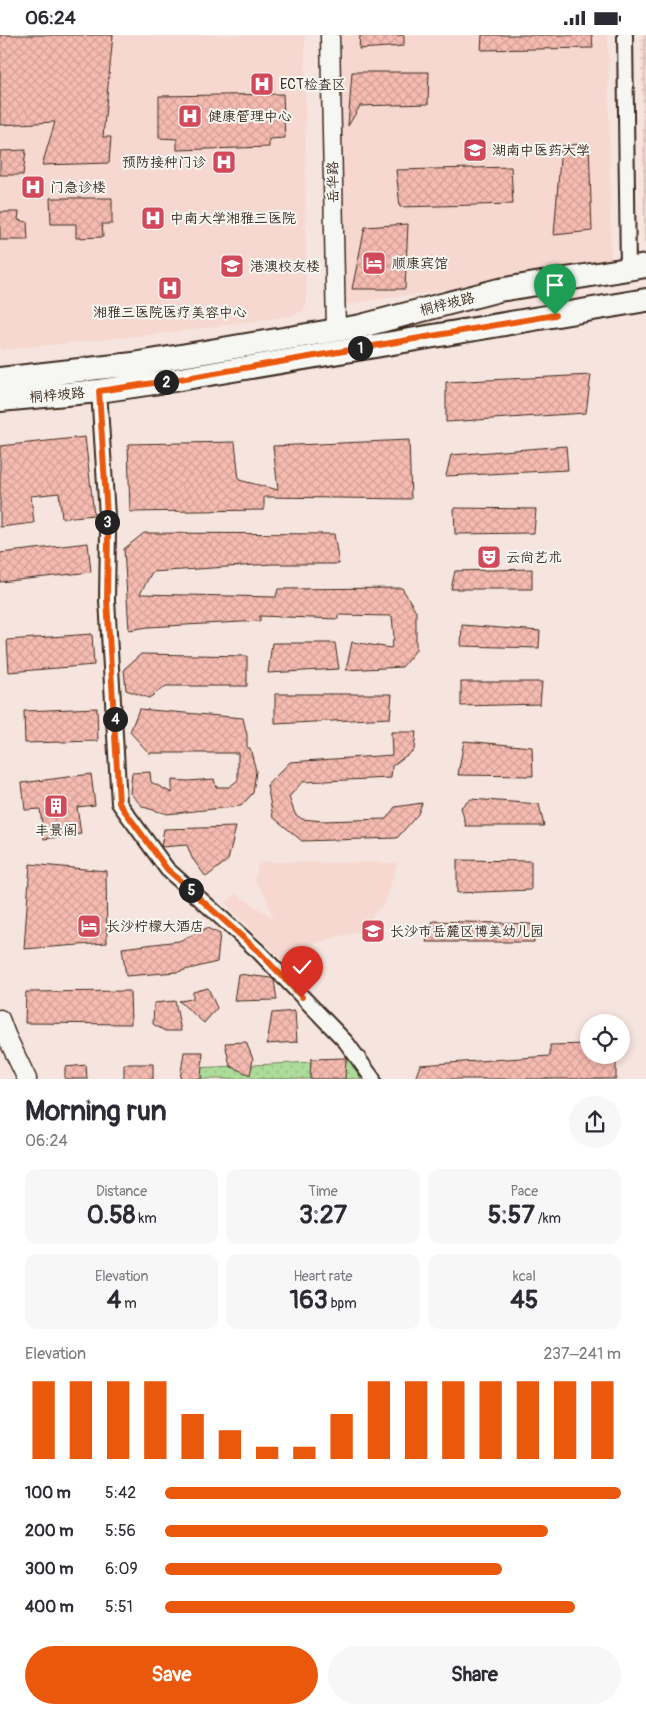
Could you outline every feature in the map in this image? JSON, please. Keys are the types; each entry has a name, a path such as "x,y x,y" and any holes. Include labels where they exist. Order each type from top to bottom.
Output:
{"main road":[{"name":"桐梓坡路","path":"0,379 133,364 361,326 499,291 640,268"},
{"name":"桐梓坡路","path":"0,400 99,391 174,380 646,300"}],"street":[{"name":"岳华路","path":"330,35 336,330"},
{"path":"625,35 640,268"},
{"path":"99,391 108,532 107,600 119,803 167,869 258,951 346,1042 374,1079"},
{"path":"0,1019 28,1079"}],"shaded area":[{"name":"中南大学湘雅三医院","path":"0,35 305,35 306,305 303,311 290,316 167,333 0,350"},
{"name":"湖南中医药大学","path":"341,35 608,35 611,266 340,305"},
{"path":"641,35 646,35 646,243 644,243"},
{"path":"259,862 397,863 385,903 356,932 317,942 300,951 286,964 225,903 236,894 273,918 266,896 255,880"}],"green space":[{"path":"352,1060 361,1079 197,1079 196,1068"}],"building":[{"path":"0,35 113,35 103,137 111,137 109,163 42,165 55,122 0,125"},
{"path":"360,35 404,35 404,46 359,49"},
{"path":"482,35 592,35 593,48 481,50"},
{"path":"352,72 429,72 428,104 360,106 348,126"},
{"path":"283,94 285,138 269,139 269,147 177,150 177,139 159,138 159,96"},
{"path":"589,143 592,231 554,235 561,146"},
{"path":"26,150 23,175 0,175 0,151"},
{"path":"511,167 513,204 400,207 396,170"},
{"path":"50,198 112,198 112,224 102,224 103,237 76,238 76,224 51,224"},
{"path":"0,212 19,212 18,220 27,222 28,240 0,240"},
{"path":"408,224 405,289 352,289 365,227"},
{"path":"591,375 586,413 446,422 446,382"},
{"path":"85,437 94,515 62,518 59,493 31,496 34,523 0,527 0,446"},
{"path":"409,440 411,499 264,497 264,510 130,512 128,444 235,442 239,480 278,490 273,446"},
{"path":"566,446 568,470 446,476 451,455"},
{"path":"454,508 536,509 534,533 455,534"},
{"path":"144,533 334,534 339,564 272,564 152,572 140,594 276,597 278,589 402,588 416,611 416,650 402,667 346,670 352,642 391,648 394,637 392,616 338,615 338,619 260,616 260,621 148,627 129,630 124,549"},
{"path":"88,543 91,572 0,582 0,553"},
{"path":"532,569 532,589 451,589 455,571"},
{"path":"462,625 540,631 539,648 461,646"},
{"path":"92,634 94,665 9,672 7,640"},
{"path":"272,643 335,643 339,669 268,673"},
{"path":"141,654 247,656 247,686 166,686 149,698 126,690 124,669"},
{"path":"461,682 542,682 540,704 461,706"},
{"path":"275,694 392,694 390,718 275,724"},
{"path":"97,708 98,741 25,743 24,711"},
{"path":"139,709 243,718 247,735 247,748 250,748 256,771 253,793 241,806 167,814 143,807 130,793 132,773 150,772 151,782 172,793 172,780 214,779 216,787 229,787 238,780 238,753 149,753 130,732"},
{"path":"391,732 416,732 414,750 392,766 391,778 302,782 289,797 295,814 302,819 323,821 386,819 395,807 422,803 418,814 397,838 302,841 273,817 267,785 290,762 392,755"},
{"path":"464,741 532,747 533,776 458,775"},
{"name":"丰景阁","path":"91,774 95,805 77,807 81,834 44,839 40,809 25,810 22,783"},
{"path":"471,799 539,804 544,826 466,826 461,807"},
{"path":"236,827 228,860 206,877 192,858 187,845 161,847 164,829"},
{"path":"457,860 531,861 531,890 457,893"},
{"path":"30,864 106,871 107,943 24,949"},
{"path":"433,921 531,924 534,942 426,942"},
{"path":"207,928 220,934 217,962 177,972 126,976 122,948 179,941"},
{"path":"238,974 274,980 277,1000 234,1001"},
{"path":"208,988 217,1008 204,1023 179,1001 193,999 193,992"},
{"path":"130,991 131,1024 25,1023 26,992"},
{"path":"175,1001 181,1031 165,1031 153,1024 154,1003"},
{"path":"295,1011 297,1042 267,1044 272,1013"},
{"path":"246,1042 253,1059 250,1075 230,1066 225,1043"},
{"path":"580,1044 580,1064 616,1064 616,1079 415,1079 420,1065 550,1056 550,1045"},
{"path":"184,1052 203,1052 201,1079 180,1079"},
{"path":"346,1058 345,1079 310,1079 311,1059"},
{"path":"124,1064 153,1064 153,1079 124,1079"},
{"path":"86,1065 87,1079 65,1079 65,1067"}],"place":[{"name":"ECT检查区","path":"262,84"},
{"name":"健康管理中心","path":"190,116"},
{"name":"湖南中医药大学","path":"475,150"},
{"name":"预防接种门诊","path":"224,162"},
{"name":"门急诊楼","path":"33,187"},
{"name":"中南大学湘雅三医院","path":"153,218"},
{"name":"顺康宾馆","path":"374,263"},
{"name":"港澳校友楼","path":"232,266"},
{"name":"湘雅三医院医疗美容中心","path":"170,288"},
{"name":"云尚艺术","path":"489,557"},
{"name":"丰景阁","path":"56,806"},
{"name":"长沙柠檬大酒店","path":"89,926"},
{"name":"长沙市岳麓区博美幼儿园","path":"373,931"}],"route":[{"path":"302,997 258,951 167,869 119,803 107,600 108,532 99,391 555,315"}]}
